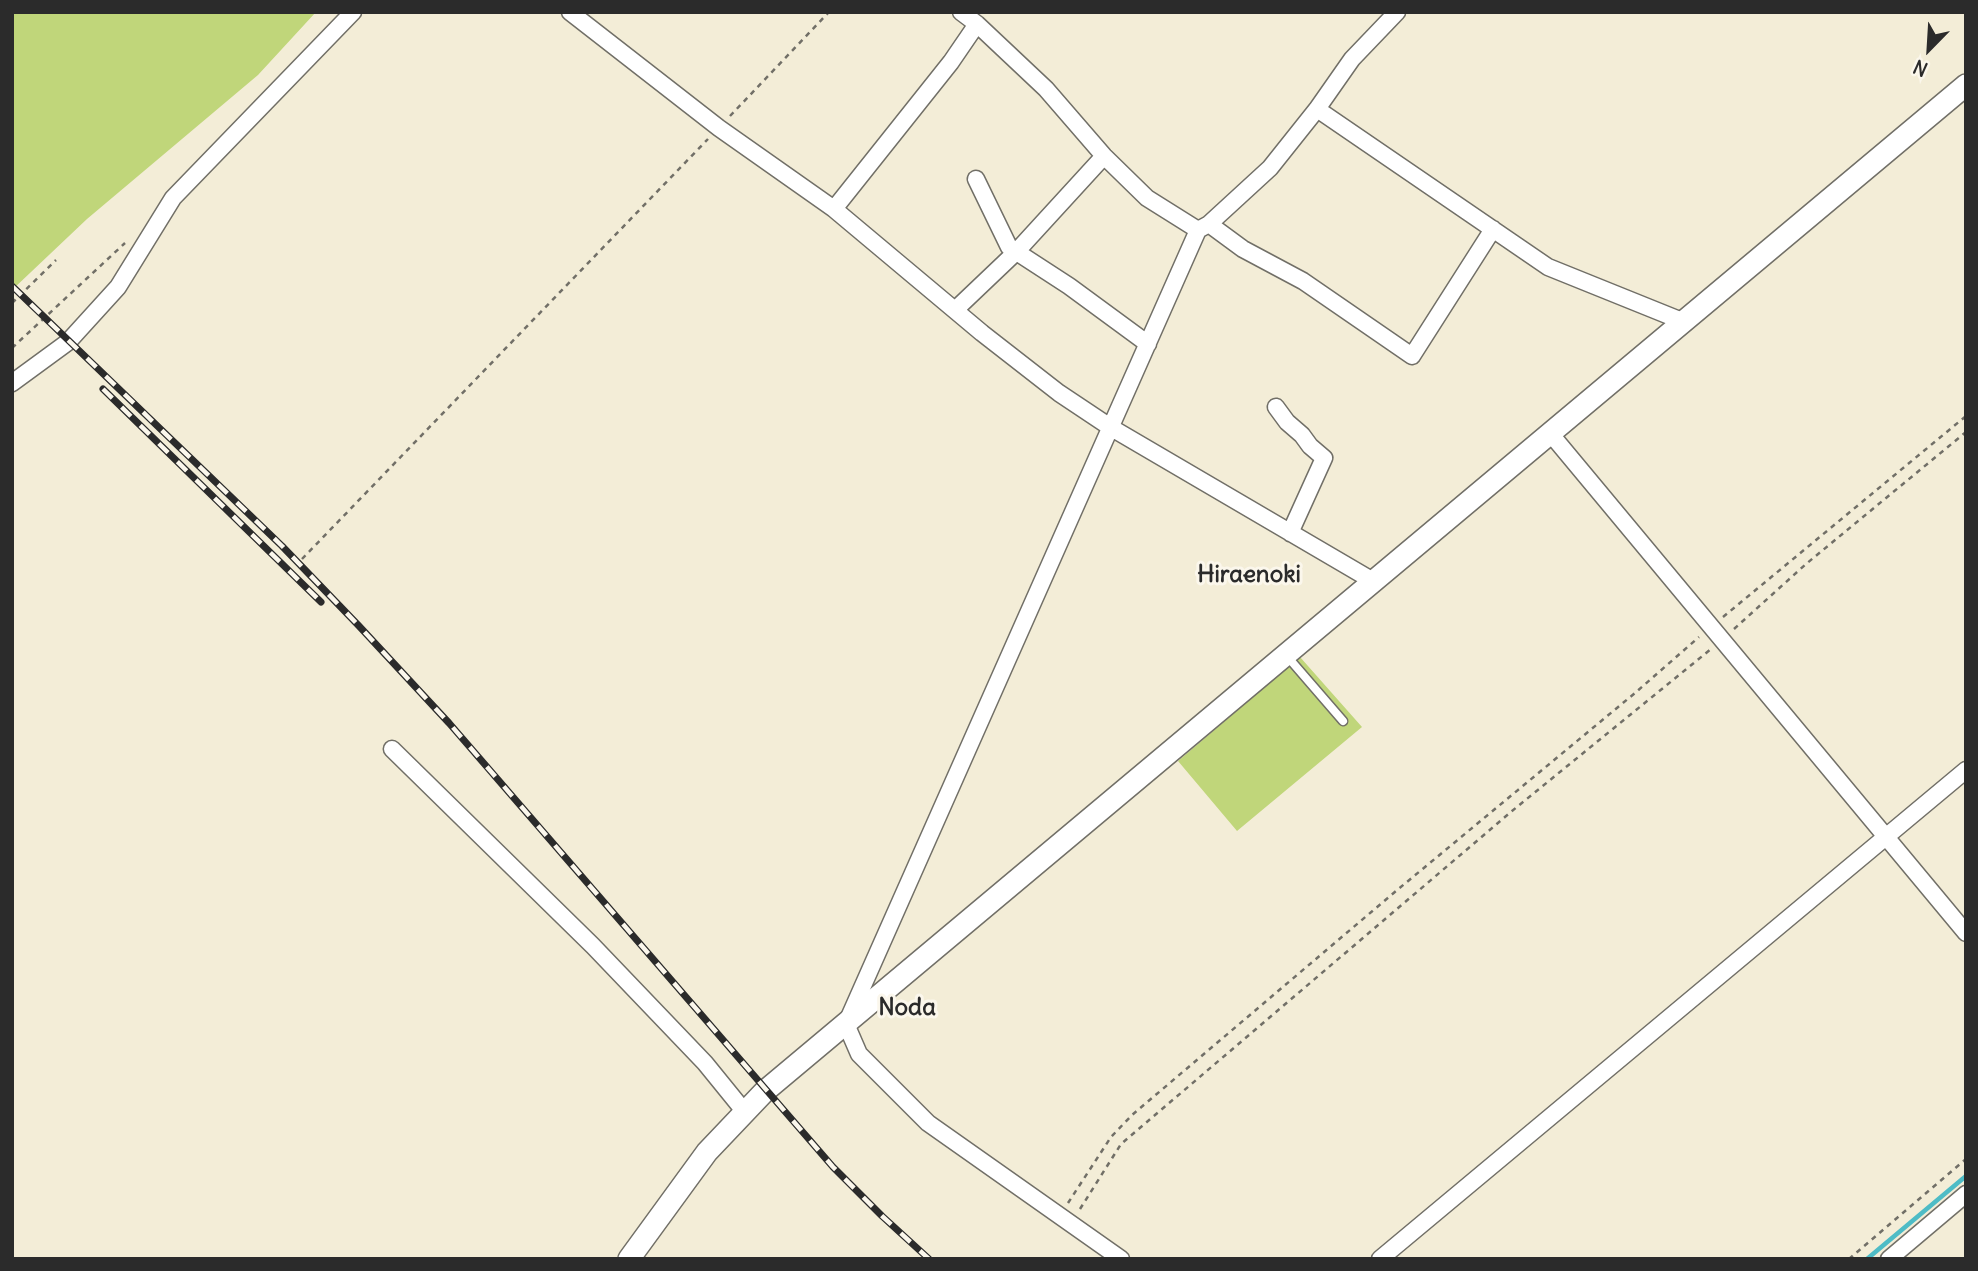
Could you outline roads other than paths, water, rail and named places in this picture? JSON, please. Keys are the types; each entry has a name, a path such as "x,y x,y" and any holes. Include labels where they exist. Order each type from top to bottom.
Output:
{"street":[{"path":"12,383 68,342 85,324 118,287 173,198 353,12"},
{"path":"570,12 719,128 834,209 1059,393 1110,427 1373,582"},
{"path":"961,12 1046,89 1104,156 1147,198 1303,281 1412,356 1493,229"},
{"path":"1121,1259 928,1123 859,1054 846,1024 1110,427 1203,227 1270,168 1352,59 1396,12"},
{"path":"834,209 951,62 977,24"},
{"path":"629,1259 707,1152 765,1091 1966,85"},
{"path":"1317,109 1548,267 1682,321"},
{"path":"955,310 1017,251 1104,156"},
{"path":"976,179 1009,247 1149,344"},
{"path":"1276,407 1287,422 1324,458 1290,533"},
{"path":"1550,433 1966,933"},
{"path":"392,749 593,946 705,1063 744,1111"},
{"path":"1380,1259 1966,770"},
{"path":"1889,1259 1966,1194"}],"lane":[{"path":"1286,655 1343,721"}],"waterway":[{"path":"1867,1259 1966,1176"}],"railway":[{"path":"12,286 282,546 359,626 449,723 833,1167 929,1259"},
{"path":"103,389 321,602"}],"district":[{"name":"Hiraenoki","path":"1249,575"},
{"name":"Noda","path":"907,1008"}]}
